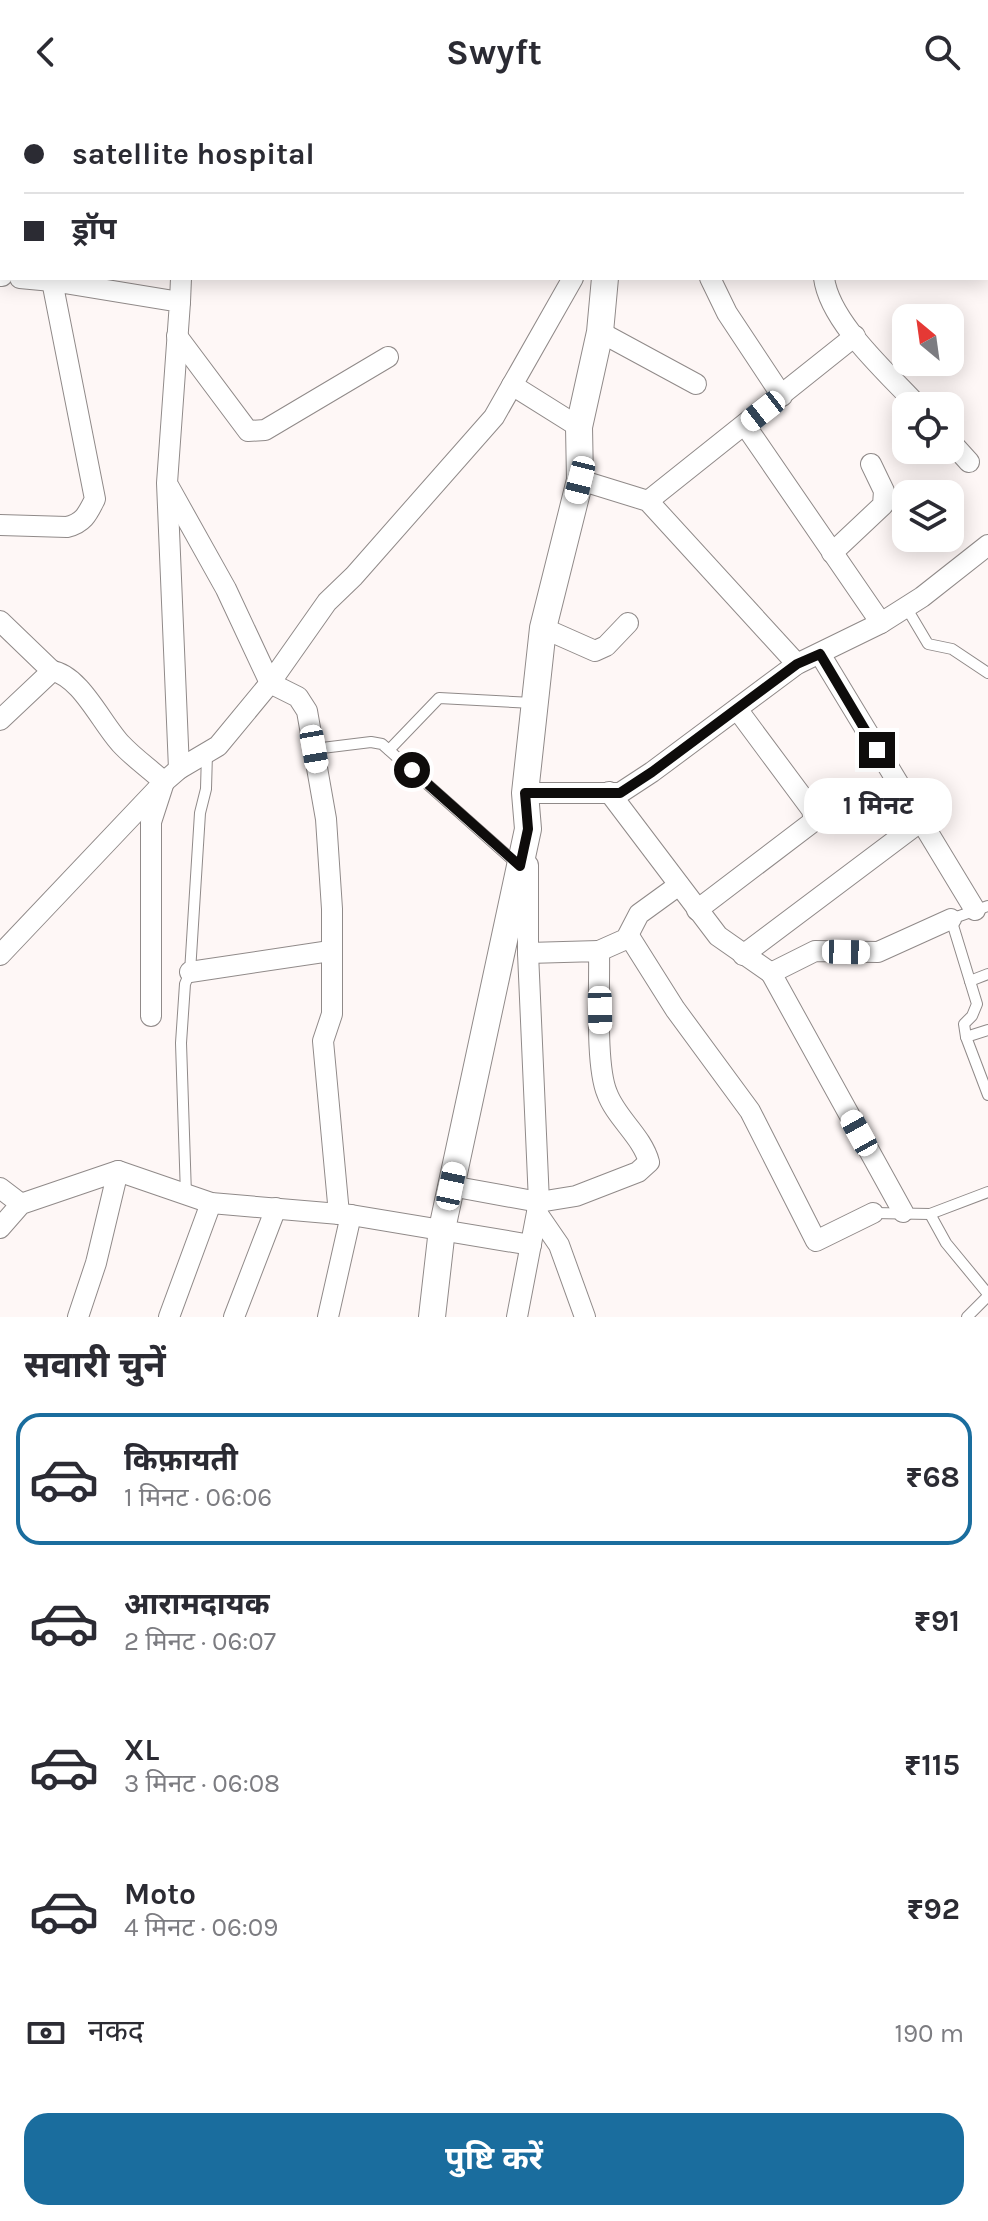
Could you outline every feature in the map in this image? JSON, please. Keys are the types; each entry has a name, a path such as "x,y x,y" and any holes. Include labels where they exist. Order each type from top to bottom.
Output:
{"street":[{"path":"41,280 180,302"},
{"path":"151,1016 151,822 172,776 167,483 181,280"},
{"path":"0,955 172,776 218,746 270,683 327,602 354,576 494,417 572,280"},
{"path":"517,1317 538,1208 525,793 543,628 580,480 579,427 600,332 605,280"},
{"path":"711,280 727,313 782,396"},
{"path":"825,280 833,306 855,336 905,392"},
{"path":"0,525 77,525 86,517 95,499 52,281"},
{"path":"600,332 696,384"},
{"path":"177,336 248,431 265,430 388,357"},
{"path":"648,501 855,336"},
{"path":"512,385 579,427"},
{"path":"745,425 881,623"},
{"path":"964,456 969,462"},
{"path":"832,553 883,505 884,491 871,464"},
{"path":"580,480 648,501 797,664"},
{"path":"167,483 226,589 270,683 298,697 307,711 326,819 332,909 332,1014 323,1041 345,1214 328,1317"},
{"path":"525,793 620,793 797,664 881,623 985,555"},
{"path":"0,621 52,671 66,676 83,693 122,745 172,776"},
{"path":"543,628 595,651 606,646 628,623"},
{"path":"820,654 920,822 982,908"},
{"path":"1,716 52,671"},
{"path":"697,910 814,821 812,810 737,709"},
{"path":"609,792 718,936 771,973 903,1212"},
{"path":"743,955 920,822"},
{"path":"432,1317 442,1229 528,829"},
{"path":"528,953 599,951 621,942 629,936 632,923 639,914 679,885"},
{"path":"771,973 815,951 878,952 951,919"},
{"path":"629,936 675,1009 750,1111 816,1241 873,1213"},
{"path":"190,972 330,951"},
{"path":"451,1186 538,1208 638,1172 649,1162 645,1151 613,1107 602,1080 599,951"},
{"path":"0,1228 21,1204 118,1171 186,1197 211,1203 345,1214 531,1245"},
{"path":"78,1317 96,1263 118,1171"},
{"path":"0,1188 21,1204"},
{"path":"169,1317 211,1203"},
{"path":"234,1317 276,1208"},
{"path":"538,1208 559,1245 585,1317"}],"lane":[{"path":"906,607 928,644 952,649 988,673"},
{"path":"389,750 439,698 534,703"},
{"path":"314,749 371,742 389,750 520,866"},
{"path":"186,1197 181,1043 185,984 190,972 207,753"},
{"path":"982,908 951,919 977,1004 964,1024 966,1037 988,1095"},
{"path":"970,981 988,974"},
{"path":"966,1037 988,1030"},
{"path":"873,1213 930,1214 988,1192"},
{"path":"930,1214 959,1261 988,1295 967,1317"}],"route":[{"path":"412,770 520,866 528,829 525,793 620,793 797,664 820,654 877,750"}]}
